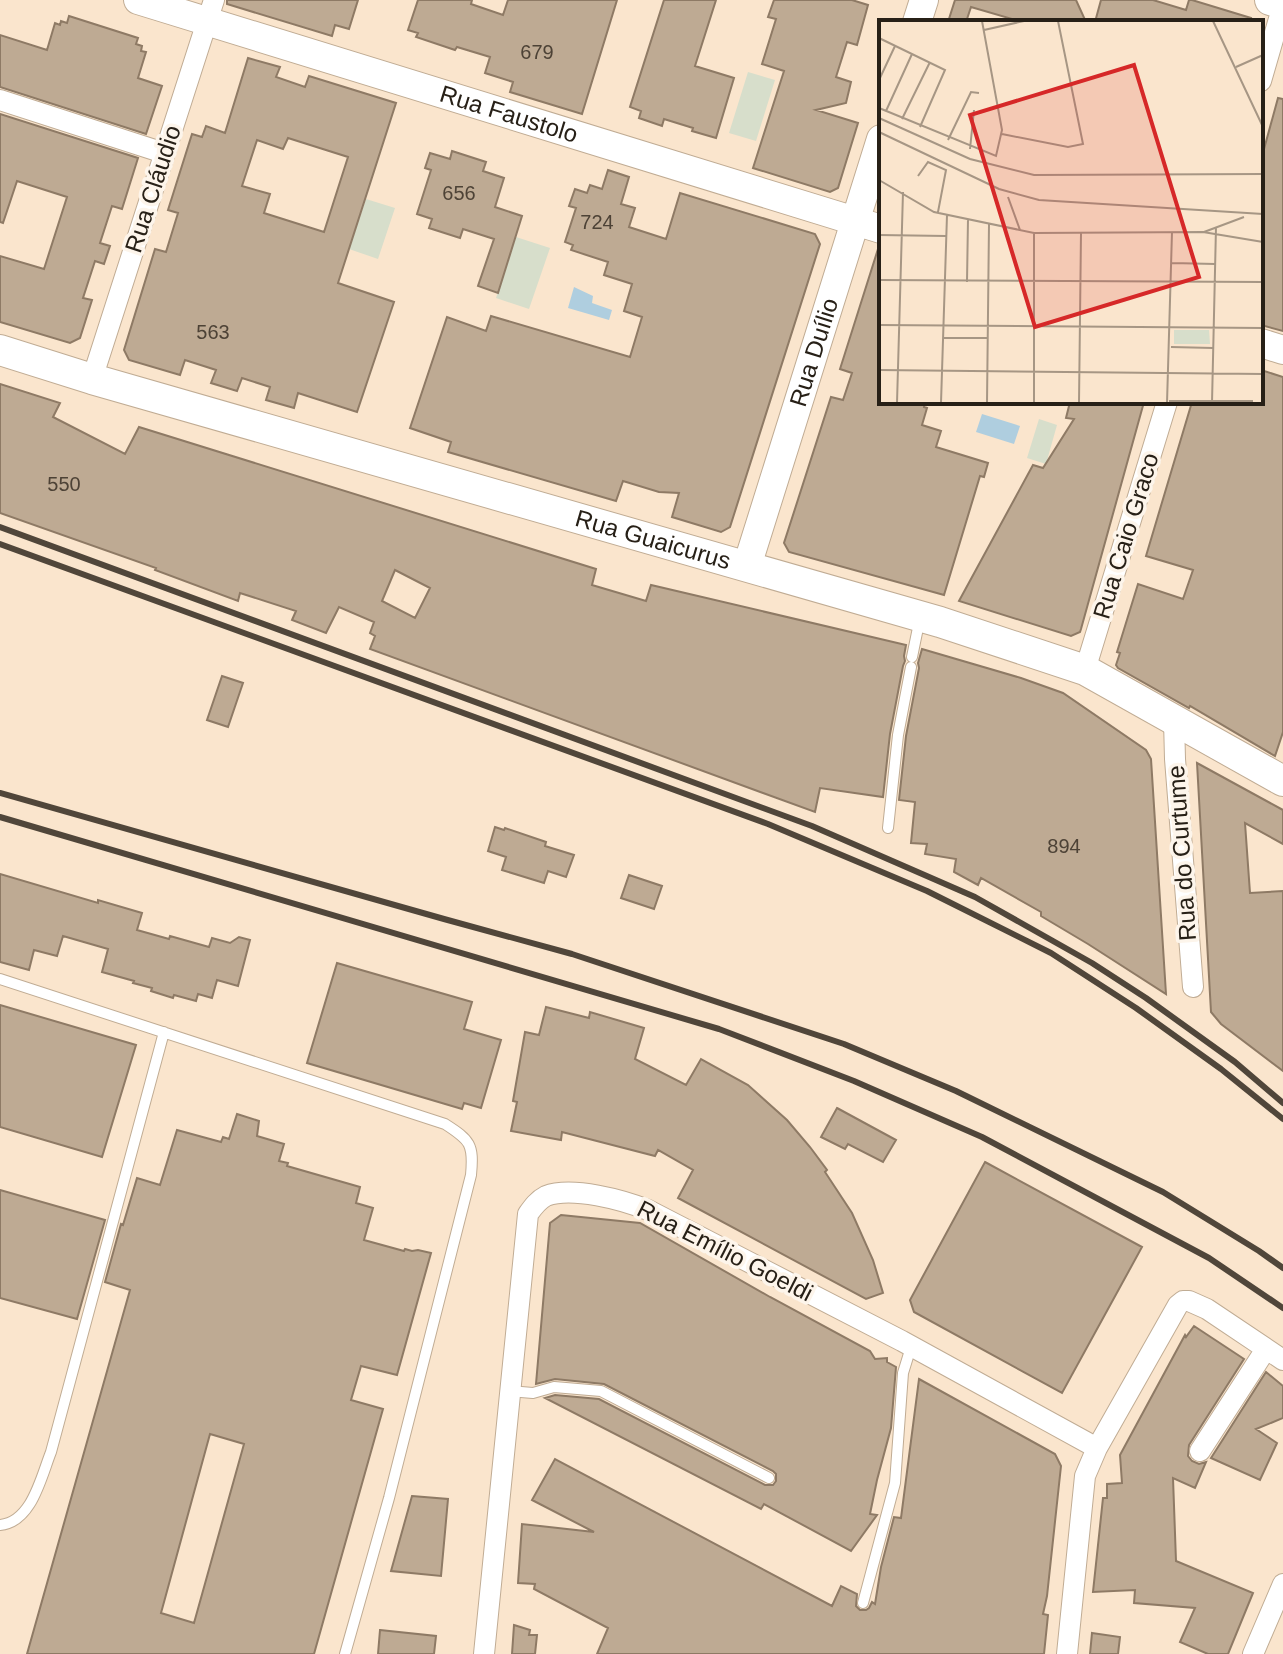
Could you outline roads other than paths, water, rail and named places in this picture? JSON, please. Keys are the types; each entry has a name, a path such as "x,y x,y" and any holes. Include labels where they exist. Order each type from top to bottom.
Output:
{"main road":[{"path":"1270,0 1283,5"},
{"name":"Rua Guaicurus","path":"0,350 920,616 1085,670 1283,781"}],"street":[{"name":"Rua Faustolo","path":"138,0 210,11 868,225"},
{"path":"918,20 924,0"},
{"path":"1263,74 1283,5"},
{"name":"Rua Cláudio","path":"92,379 210,11"},
{"path":"0,100 164,153"},
{"name":"Rua Duílio","path":"747,566 868,225 879,152"},
{"path":"1263,344 1283,350"},
{"name":"Rua Caio Graco","path":"1085,670 1166,404"},
{"name":"Rua do Curtume","path":"1174,720 1193,987"},
{"name":"Rua Emílio Goeldi","path":"484,1654 528,1214 545,1197 563,1193 604,1196 648,1210 1097,1448"},
{"path":"1067,1654 1085,1476 1097,1448 1183,1301 1197,1304 1275,1354 1200,1451"},
{"path":"1253,1654 1283,1584"}],"lane":[{"path":"888,828 898,735 920,616"},
{"path":"0,979 445,1124 467,1140 473,1155 471,1175 389,1498 345,1654"},
{"path":"0,1525 10,1524 22,1515 51,1452 164,1032"},
{"path":"863,1603 895,1483 903,1373 911,1347"},
{"path":"509,1391 533,1393 554,1387 601,1391 769,1478"}],"water":[{"path":"574,287 593,296 592,303 612,310 609,320 568,308"},
{"path":"982,414 1020,426 1014,444 976,432"}],"railway":[{"path":"0,527 812,826 975,897 1092,963 1146,998 1235,1062 1283,1103"},
{"path":"0,544 768,824 927,891 1051,953 1136,1008 1221,1069 1283,1119"},
{"path":"0,793 572,954 844,1044 956,1091 1163,1192 1283,1268"},
{"path":"0,817 719,1029 854,1081 982,1137 1209,1258 1283,1308"}]}
